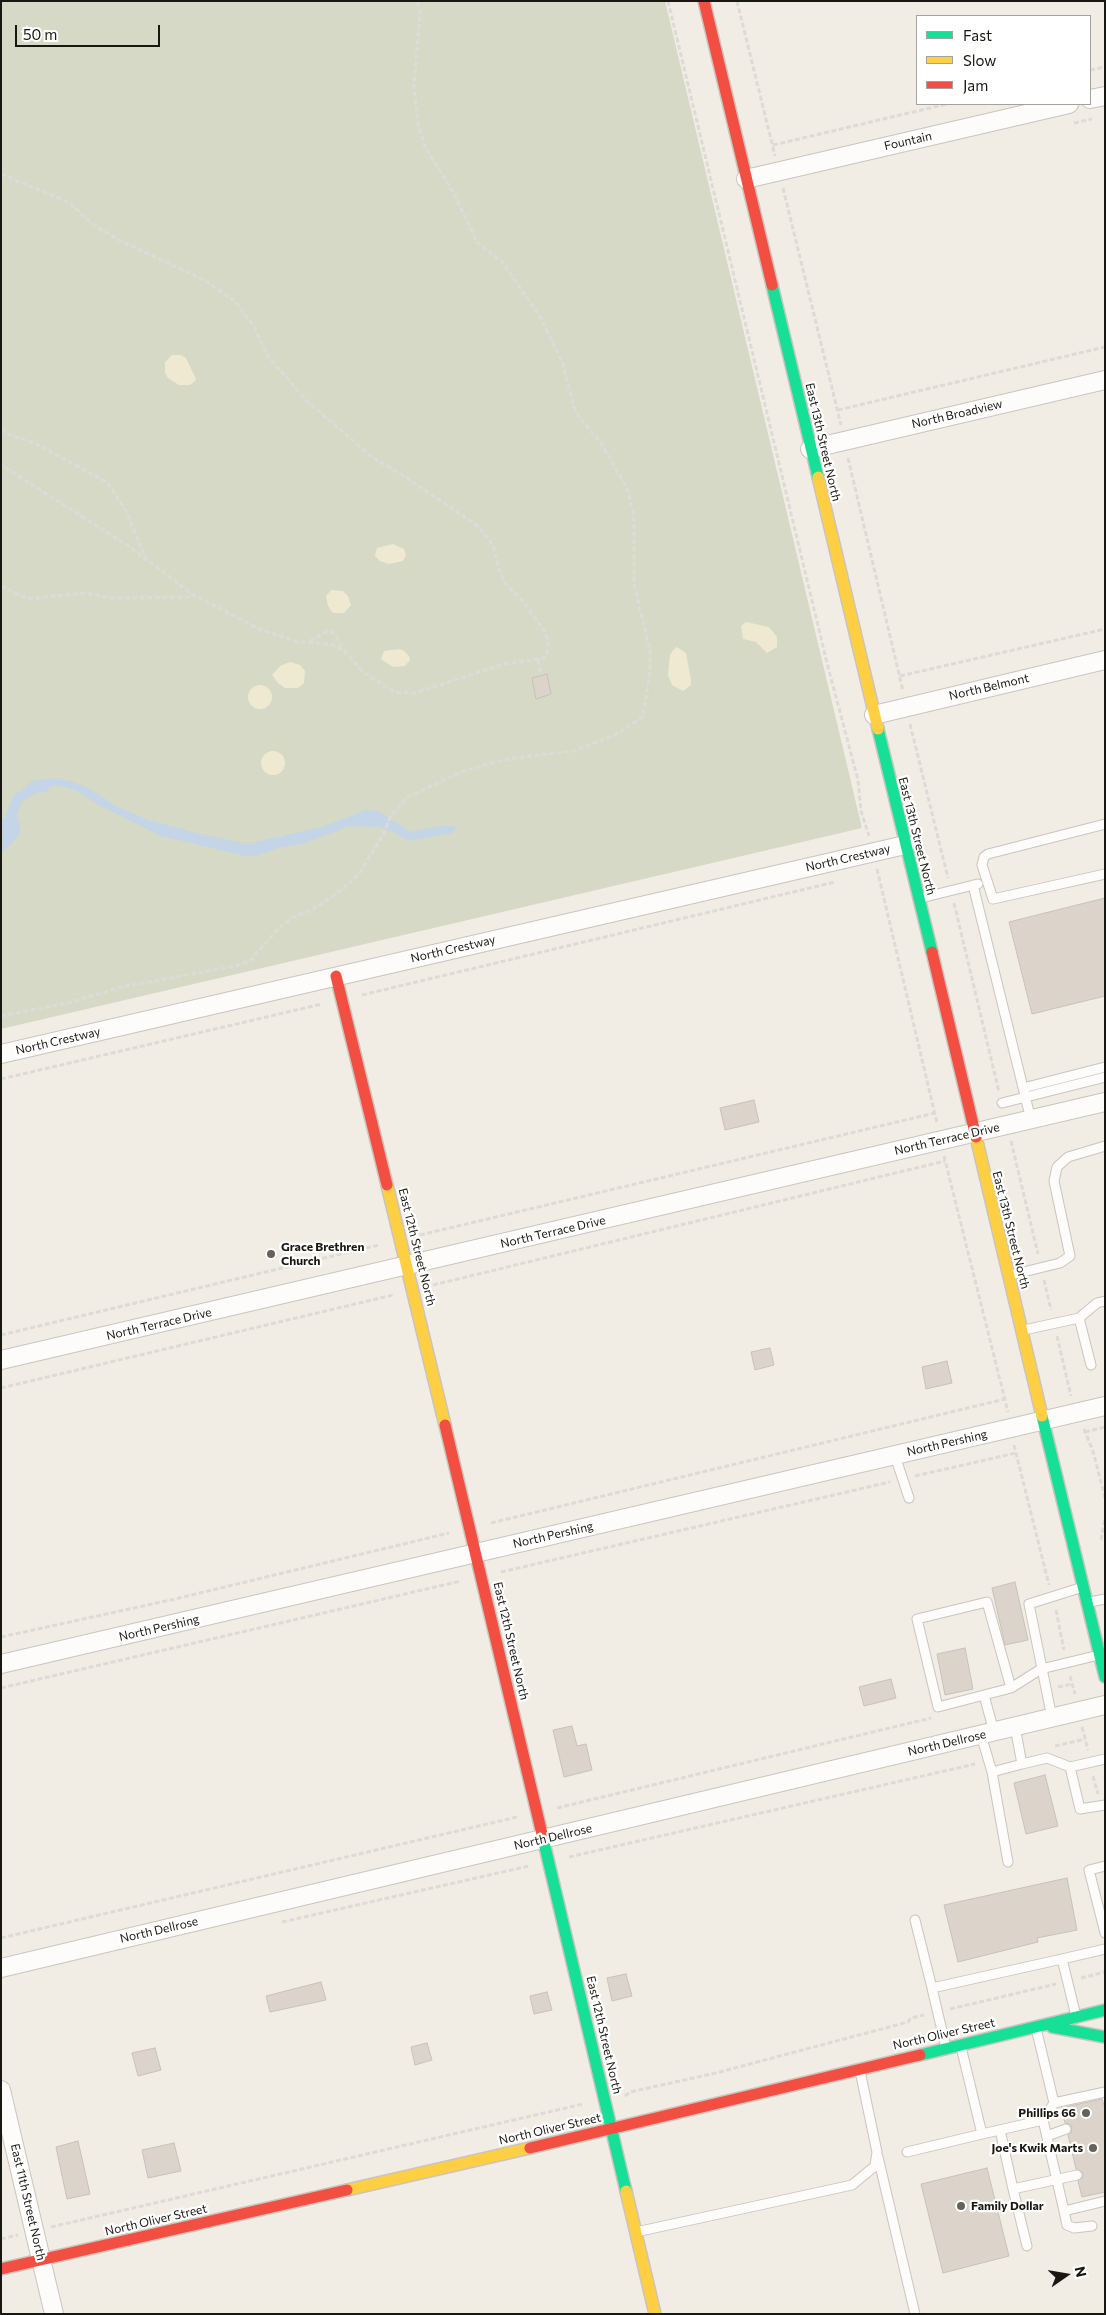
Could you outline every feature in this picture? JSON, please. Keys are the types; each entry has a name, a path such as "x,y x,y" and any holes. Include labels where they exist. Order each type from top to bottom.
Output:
{"main road":[{"name":"East 13th Street North","path":"704,1 1105,1677"},
{"name":"East 12th Street North","path":"336,976 414,1290 655,2314"},
{"name":"North Oliver Street","path":"1,2269 612,2128 1105,2010"},
{"path":"1038,2026 1105,2037"}],"street":[{"path":"1091,99 1105,96"},
{"name":"Fountain","path":"746,179 1065,105"},
{"name":"North Broadview","path":"810,449 1105,380"},
{"name":"North Belmont","path":"874,715 1105,660"},
{"name":"North Crestway","path":"1,1054 905,845"},
{"name":"North Terrace Drive","path":"1,1360 1105,1102"},
{"name":"North Pershing","path":"1,1664 1105,1406"},
{"name":"North Dellrose","path":"1,1968 1105,1705"},
{"name":"East 11th Street North","path":"1,2090 54,2314"}],"lane":[{"path":"1105,824 988,854 984,857 982,865 994,899 1003,899 1105,874"},
{"path":"918,899 987,882"},
{"path":"973,885 1031,1120"},
{"path":"1002,1103 1024,1093 1105,1068"},
{"path":"1024,1093 1105,1077"},
{"path":"1008,1276 1060,1263 1070,1256 1054,1181 1057,1167 1068,1157 1105,1146"},
{"path":"1022,1331 1080,1318 1097,1303 1105,1301"},
{"path":"1080,1318 1091,1365"},
{"path":"895,1456 910,1498"},
{"path":"1052,1718 1029,1604 1083,1587"},
{"path":"1087,1603 1105,1599"},
{"path":"1011,1688 987,1602 917,1619 938,1707 1011,1688 1041,1669 1099,1655"},
{"path":"984,1695 992,1772 1008,1862"},
{"path":"1015,1727 1022,1764"},
{"path":"992,1772 1047,1758 1070,1767 1105,1759"},
{"path":"1070,1767 1080,1809 1103,1805"},
{"path":"1105,1866 1089,1870 1105,1932"},
{"path":"915,1920 946,2048"},
{"path":"932,1988 1105,1949"},
{"path":"1062,1959 1076,2017"},
{"path":"907,2152 1043,2120 1054,2103 1038,2026"},
{"path":"961,2045 982,2134"},
{"path":"860,2069 877,2152 915,2314"},
{"path":"1054,2103 1105,2092"},
{"path":"1043,2120 1067,2225 1074,2228 1092,2226"},
{"path":"1047,2136 1066,2129"},
{"path":"1000,2130 1026,2246"},
{"path":"636,2232 852,2185 875,2166 877,2152"},
{"path":"1013,2189 1077,2175"},
{"path":"1064,2211 1105,2202"}],"path":[{"path":"1,1016 72,1002 121,987 236,966 251,960 279,928 292,918 317,907 354,879 383,835 391,815 408,796 461,772 513,758 574,751 615,735 643,717 650,671 650,651 634,584 634,516 627,488 601,443 580,418 574,407 562,362 539,314 502,262 477,242 454,192 425,148 418,124 414,87 420,13 416,1"},
{"path":"668,1 858,780 861,811 874,852 943,1140 945,1161 1053,1597 1090,1762 1103,1805"},
{"path":"737,1 758,95 764,105 778,172 838,410 906,707 1002,1103"},
{"path":"1091,70 1105,67"},
{"path":"773,145 943,105"},
{"path":"1,174 70,202 93,225 123,242 204,280 235,301 253,325 268,356 307,401 373,458 401,474 478,527 493,545 500,573 506,585 521,600 545,632 548,650 544,658 538,660 504,664 409,694 395,692 364,674 344,651 335,634 326,632 310,642"},
{"path":"838,410 1105,347"},
{"path":"1,429 8,434 36,444 107,482 126,510 146,559"},
{"path":"1,465 146,559 192,594 259,629 294,640 334,645 344,651"},
{"path":"1,586 28,599 83,593 113,598 192,596 207,601"},
{"path":"900,676 1105,630"},
{"path":"538,660 541,675"},
{"path":"868,874 878,872"},
{"path":"1,1079 840,881"},
{"path":"1,1335 935,1113"},
{"path":"1007,1125 1076,1413 1093,1451 1105,1498"},
{"path":"1,1388 945,1161"},
{"path":"1,1637 165,1601 1005,1399"},
{"path":"1085,1432 1105,1427"},
{"path":"1,1688 1016,1453"},
{"path":"1101,1540 1105,1518"},
{"path":"1,2239 605,2099 623,2098 630,2092 716,2073 908,2022 911,2018 1105,1972"}],"green space":[{"path":"1,1 665,1 862,828 1,1029"}],"sand":[{"path":"172,355 181,355 186,358 196,380 190,385 179,385 168,378 165,373 165,362"},
{"path":"393,544 404,549 406,555 403,561 389,564 380,561 375,556 377,548"},
{"path":"331,590 343,591 348,596 351,605 344,613 333,613 328,606 326,596"},
{"path":"746,622 769,627 777,637 777,647 767,653 756,642 743,639 741,626"},
{"path":"677,647 686,653 691,680 691,685 683,691 672,685 668,675 670,655"},
{"path":"399,649 409,656 410,660 405,666 393,667 381,659 384,651"},
{"path":"290,662 300,665 305,671 304,683 298,688 285,688 272,675 280,666"},
{"path":"260,685 265,686 271,692 271,702 265,708 260,709 255,708 249,702 248,697 249,692 255,686"},
{"path":"273,751 282,754 285,763 282,772 273,775 264,772 261,763 264,754"}],"water":[{"path":"55,778 89,788 116,806 146,819 200,834 248,844 325,826 365,810 378,811 411,832 440,826 458,826 452,833 408,841 398,834 380,827 349,826 303,844 282,847 250,857 161,836 99,805 76,790 57,785 49,787 48,792 36,793 21,802 17,815 20,826 19,836 1,854 1,818 5,818 14,794 20,792 32,781"}],"building":[{"path":"547,674 551,694 536,699 532,678"},
{"path":"1105,898 1105,996 1032,1014 1009,922"},
{"path":"754,1100 759,1122 725,1130 720,1108"},
{"path":"770,1348 774,1365 755,1370 751,1352"},
{"path":"947,1361 952,1383 926,1389 922,1367"},
{"path":"1015,1582 1028,1640 1005,1645 992,1588"},
{"path":"965,1648 973,1689 945,1695 937,1654"},
{"path":"891,1679 896,1698 864,1706 859,1687"},
{"path":"572,1726 577,1746 586,1744 592,1770 564,1777 553,1730"},
{"path":"1045,1775 1058,1826 1026,1834 1014,1783"},
{"path":"1067,1878 1077,1930 1037,1938 1038,1942 958,1962 944,1905"},
{"path":"626,1974 632,1996 612,2001 607,1978"},
{"path":"321,1982 326,2000 270,2012 266,1996"},
{"path":"547,1992 552,2010 534,2014 530,1996"},
{"path":"427,2043 432,2060 415,2065 411,2047"},
{"path":"155,2048 161,2070 138,2076 132,2053"},
{"path":"1102,2099 1105,2108 1105,2192 1082,2197 1078,2181 1083,2177 1083,2173 1076,2169 1068,2135 1071,2133 1072,2127 1070,2124 1065,2123 1061,2108"},
{"path":"78,2141 90,2194 67,2199 56,2147"},
{"path":"174,2143 181,2171 148,2178 142,2150"},
{"path":"987,2168 1009,2256 943,2273 921,2184"}],"traffic: fast":[{"path":"772,285 818,477"},
{"path":"878,729 932,952"},
{"path":"1042,1416 1105,1677"},
{"path":"542,1834 626,2191"},
{"path":"920,2055 1105,2010"},
{"path":"1052,2027 1105,2037"}],"traffic: slow":[{"path":"818,477 878,729"},
{"path":"976,1137 1042,1416"},
{"path":"387,1185 445,1425"},
{"path":"347,2190 530,2148"},
{"path":"626,2191 655,2314"}],"traffic: jam":[{"path":"704,1 772,285"},
{"path":"932,952 976,1137"},
{"path":"336,976 387,1185"},
{"path":"445,1425 542,1834"},
{"path":"530,2148 920,2055"},
{"path":"1,2269 347,2190"}],"place":[{"name":"Grace Brethren Church","path":"271,1254"},
{"name":"Phillips 66","path":"1086,2113"},
{"name":"Joe's Kwik Marts","path":"1093,2148"},
{"name":"Family Dollar","path":"961,2206"}]}
